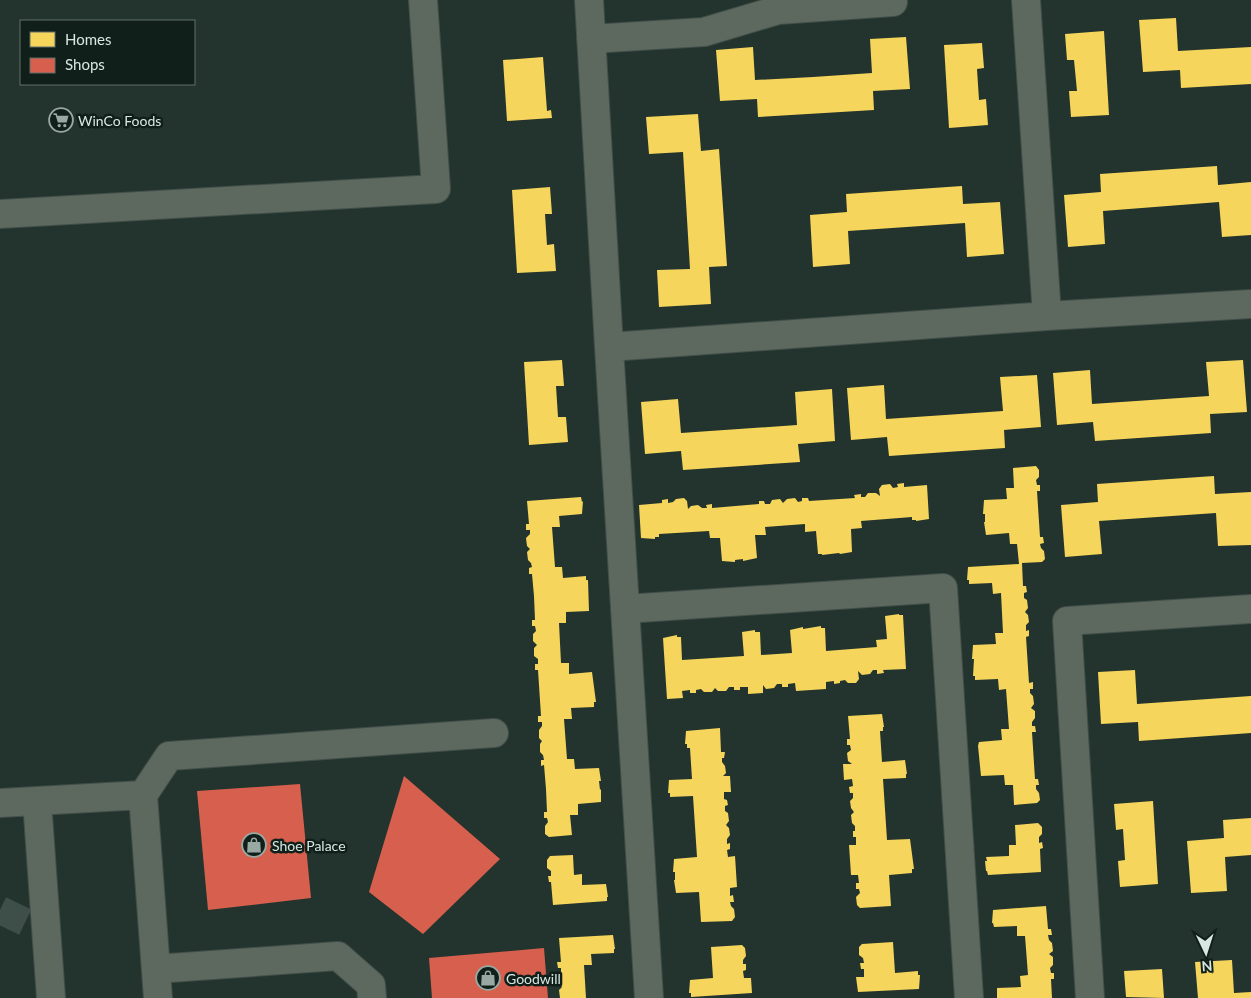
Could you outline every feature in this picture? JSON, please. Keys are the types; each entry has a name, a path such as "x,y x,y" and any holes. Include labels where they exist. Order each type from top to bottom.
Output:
{"street":[{"path":"0,214 436,189 422,0"},
{"path":"589,0 649,998"},
{"path":"1026,0 1047,316"},
{"path":"592,38 704,32 778,10 893,2"},
{"path":"609,347 1047,316 1251,304"},
{"path":"625,609 943,588 969,998"},
{"path":"1090,998 1067,621 1251,610"},
{"path":"158,998 143,795 169,756 494,733"},
{"path":"0,803 143,795"},
{"path":"37,801 51,998"},
{"path":"156,969 338,956 371,985 372,998"}],"building: Homes":[{"path":"1176,18 1178,51 1251,47 1251,84 1181,88 1180,70 1143,72 1139,20"},
{"path":"1104,31 1109,115 1071,117 1069,91 1077,91 1074,60 1067,60 1065,34"},
{"path":"906,37 910,89 873,91 874,110 758,117 757,99 720,101 716,50 753,47 755,80 872,73 870,39"},
{"path":"982,43 984,68 977,69 979,100 986,99 988,125 949,128 944,45"},
{"path":"543,57 547,111 551,110 552,118 507,121 503,60"},
{"path":"698,114 701,151 719,149 727,266 709,267 711,304 659,307 657,270 690,269 683,152 649,154 646,117"},
{"path":"1217,166 1218,185 1251,182 1251,235 1222,237 1219,202 1103,211 1105,244 1068,247 1064,195 1101,192 1100,174"},
{"path":"962,186 963,204 1000,202 1004,254 967,257 965,223 848,231 850,264 813,267 810,215 847,212 846,194"},
{"path":"550,187 552,214 545,214 547,245 554,244 556,271 517,273 512,190"},
{"path":"562,360 564,386 556,386 558,417 566,417 568,442 529,445 524,362"},
{"path":"1243,360 1247,412 1210,414 1211,433 1095,441 1093,422 1057,425 1053,373 1090,370 1092,404 1209,396 1206,362"},
{"path":"1037,375 1041,427 1004,430 1005,448 889,456 887,437 851,440 847,388 884,385 886,419 945,415 1003,411 1000,377"},
{"path":"832,389 835,441 798,444 800,462 683,470 681,451 645,454 641,402 678,399 681,433 797,425 795,392"},
{"path":"1036,466 1039,470 1039,477 1036,480 1037,485 1040,485 1040,491 1037,491 1040,537 1043,537 1044,543 1040,544 1044,551 1045,559 1042,562 1022,563 1023,586 1026,586 1027,592 1024,593 1024,598 1027,600 1028,608 1025,612 1028,615 1029,622 1026,625 1026,631 1029,630 1029,636 1026,637 1029,683 1033,682 1033,689 1030,689 1030,693 1033,696 1034,704 1031,708 1035,711 1032,726 1035,726 1036,732 1032,732 1035,779 1038,779 1039,785 1036,785 1036,789 1040,800 1037,803 1014,805 1013,785 1005,785 1004,775 981,776 978,746 979,742 1002,740 1001,729 1009,729 1006,689 999,690 998,679 975,680 975,676 973,676 973,645 996,644 995,633 1003,633 1001,593 993,594 992,583 969,584 969,580 967,580 968,567 1019,564 1017,544 1010,544 1009,533 986,535 985,514 983,514 984,500 1007,499 1006,488 1014,488 1013,468"},
{"path":"1214,476 1215,494 1251,492 1251,545 1218,546 1216,513 1099,521 1102,554 1065,557 1061,505 1098,502 1097,484"},
{"path":"904,483 904,487 927,485 929,519 916,521 912,520 912,517 861,521 862,528 851,529 852,552 818,554 816,531 805,532 805,524 765,527 766,535 755,535 757,558 743,561 743,559 735,560 735,562 722,561 720,538 710,538 709,531 659,534 659,537 655,537 655,539 641,538 639,505 662,503 662,500 668,499 668,503 684,498 687,501 688,509 691,506 698,505 702,508 707,508 706,505 712,504 712,508 759,504 759,501 770,504 772,500 780,499 783,503 787,499 795,498 798,502 802,501 802,498 808,498 809,501 855,498 854,495 861,494 861,497 865,497 868,493 876,493 880,496 879,489 882,485 890,484 893,488 898,487 897,484"},
{"path":"581,497 583,501 582,514 559,516 560,527 552,527 555,567 562,567 563,578 586,576 586,580 588,580 589,611 566,612 566,623 559,623 561,663 569,663 569,674 592,672 596,702 594,702 594,707 571,708 572,719 564,719 567,759 574,759 575,769 599,768 601,802 578,804 578,815 570,815 572,835 549,837 545,834 545,826 548,822 547,818 544,818 544,812 547,812 546,789 544,765 541,766 541,760 544,760 540,752 542,741 539,738 542,722 538,722 538,716 541,716 538,670 535,670 535,664 538,664 538,659 534,656 534,648 537,645 533,641 533,634 536,631 535,626 532,626 532,620 535,620 534,596 532,574 529,574 529,568 532,567 528,560 527,552 530,549 527,546 526,538 530,534 530,530 526,530 526,524 529,524 527,501"},
{"path":"903,615 906,669 883,670 884,673 877,674 877,670 873,670 870,674 862,675 858,671 859,679 856,683 848,683 845,680 834,684 834,681 826,682 826,689 796,691 795,683 788,684 788,687 782,687 782,684 777,684 774,688 766,689 763,685 763,693 748,694 748,687 740,687 740,690 734,690 734,687 729,687 726,691 718,691 715,688 712,692 704,692 701,689 696,690 696,693 690,693 690,690 682,691 683,698 667,699 663,638 677,635 677,637 681,637 682,660 744,656 742,632 755,630 755,632 760,632 761,655 792,653 790,630 803,627 803,629 821,626 821,628 825,628 826,651 877,647 876,640 887,639 885,616"},
{"path":"1135,670 1137,704 1251,696 1251,733 1139,741 1138,722 1101,724 1098,672"},
{"path":"882,714 884,727 883,731 880,731 882,762 905,760 907,774 906,778 883,779 887,840 910,839 914,869 912,869 912,873 889,875 891,906 860,908 857,905 856,897 860,893 859,889 856,889 856,883 859,883 858,875 851,875 849,845 856,845 856,837 853,837 855,826 852,823 851,815 854,812 850,801 853,798 853,793 850,793 849,787 853,786 852,779 844,780 843,764 852,764 848,761 847,753 851,750 850,745 847,745 847,739 850,739 848,716"},
{"path":"720,728 721,752 725,752 722,762 726,773 723,776 730,776 731,792 724,792 724,799 727,800 728,805 725,806 725,811 728,813 729,821 726,825 729,828 730,835 727,839 727,844 730,843 730,849 727,850 728,857 735,856 737,887 730,888 730,896 733,895 734,902 730,902 734,909 735,917 732,921 701,922 699,892 676,893 675,872 673,872 674,859 697,857 693,796 670,797 670,793 668,793 669,780 692,779 690,748 687,748 687,744 685,744 686,731"},
{"path":"1153,801 1158,884 1120,887 1118,861 1125,860 1123,829 1116,830 1114,804"},
{"path":"1251,818 1251,855 1225,857 1227,891 1191,893 1187,841 1224,838 1223,820"},
{"path":"1038,823 1042,827 1042,834 1039,837 1039,843 1042,842 1043,848 1040,849 1041,872 988,875 986,871 986,857 1009,856 1009,845 1016,845 1015,825"},
{"path":"573,855 574,875 582,874 582,885 606,884 607,901 553,905 551,882 549,882 548,876 551,876 551,871 547,868 547,860 550,856"},
{"path":"1046,906 1048,929 1051,929 1052,935 1048,935 1053,951 1049,954 1053,957 1053,965 1050,968 1051,973 1054,973 1054,979 1051,979 1052,998 997,998 997,988 1021,987 1020,976 1028,975 1025,936 1017,936 1017,926 994,927 992,923 993,910"},
{"path":"613,935 614,953 591,954 592,965 584,965 586,998 560,998 559,990 562,987 558,976 561,973 561,968 558,968 557,962 561,962 559,938"},
{"path":"893,942 895,973 918,971 918,975 920,975 919,989 858,992 856,977 864,977 864,969 861,969 860,963 864,963 863,958 859,955 859,947 862,944"},
{"path":"742,945 745,948 746,956 743,960 743,964 746,964 746,970 743,971 744,978 751,978 752,993 691,997 691,993 689,993 690,980 713,978 711,947"},
{"path":"1232,960 1234,993 1251,992 1251,998 1198,998 1195,962"},
{"path":"1162,969 1164,998 1126,997 1124,971"}],"building: Shops":[{"path":"404,776 500,859 423,934 369,892"},
{"name":"Shoe Palace","path":"300,784 311,898 208,910 197,791"},
{"name":"Goodwill","path":"544,948 548,998 432,998 429,958"}],"tunnel":[{"path":"0,910 46,932"}],"place":[{"name":"WinCo Foods","path":"61,120"},
{"name":"Shoe Palace","path":"254,845"},
{"name":"Goodwill","path":"488,978"}]}
